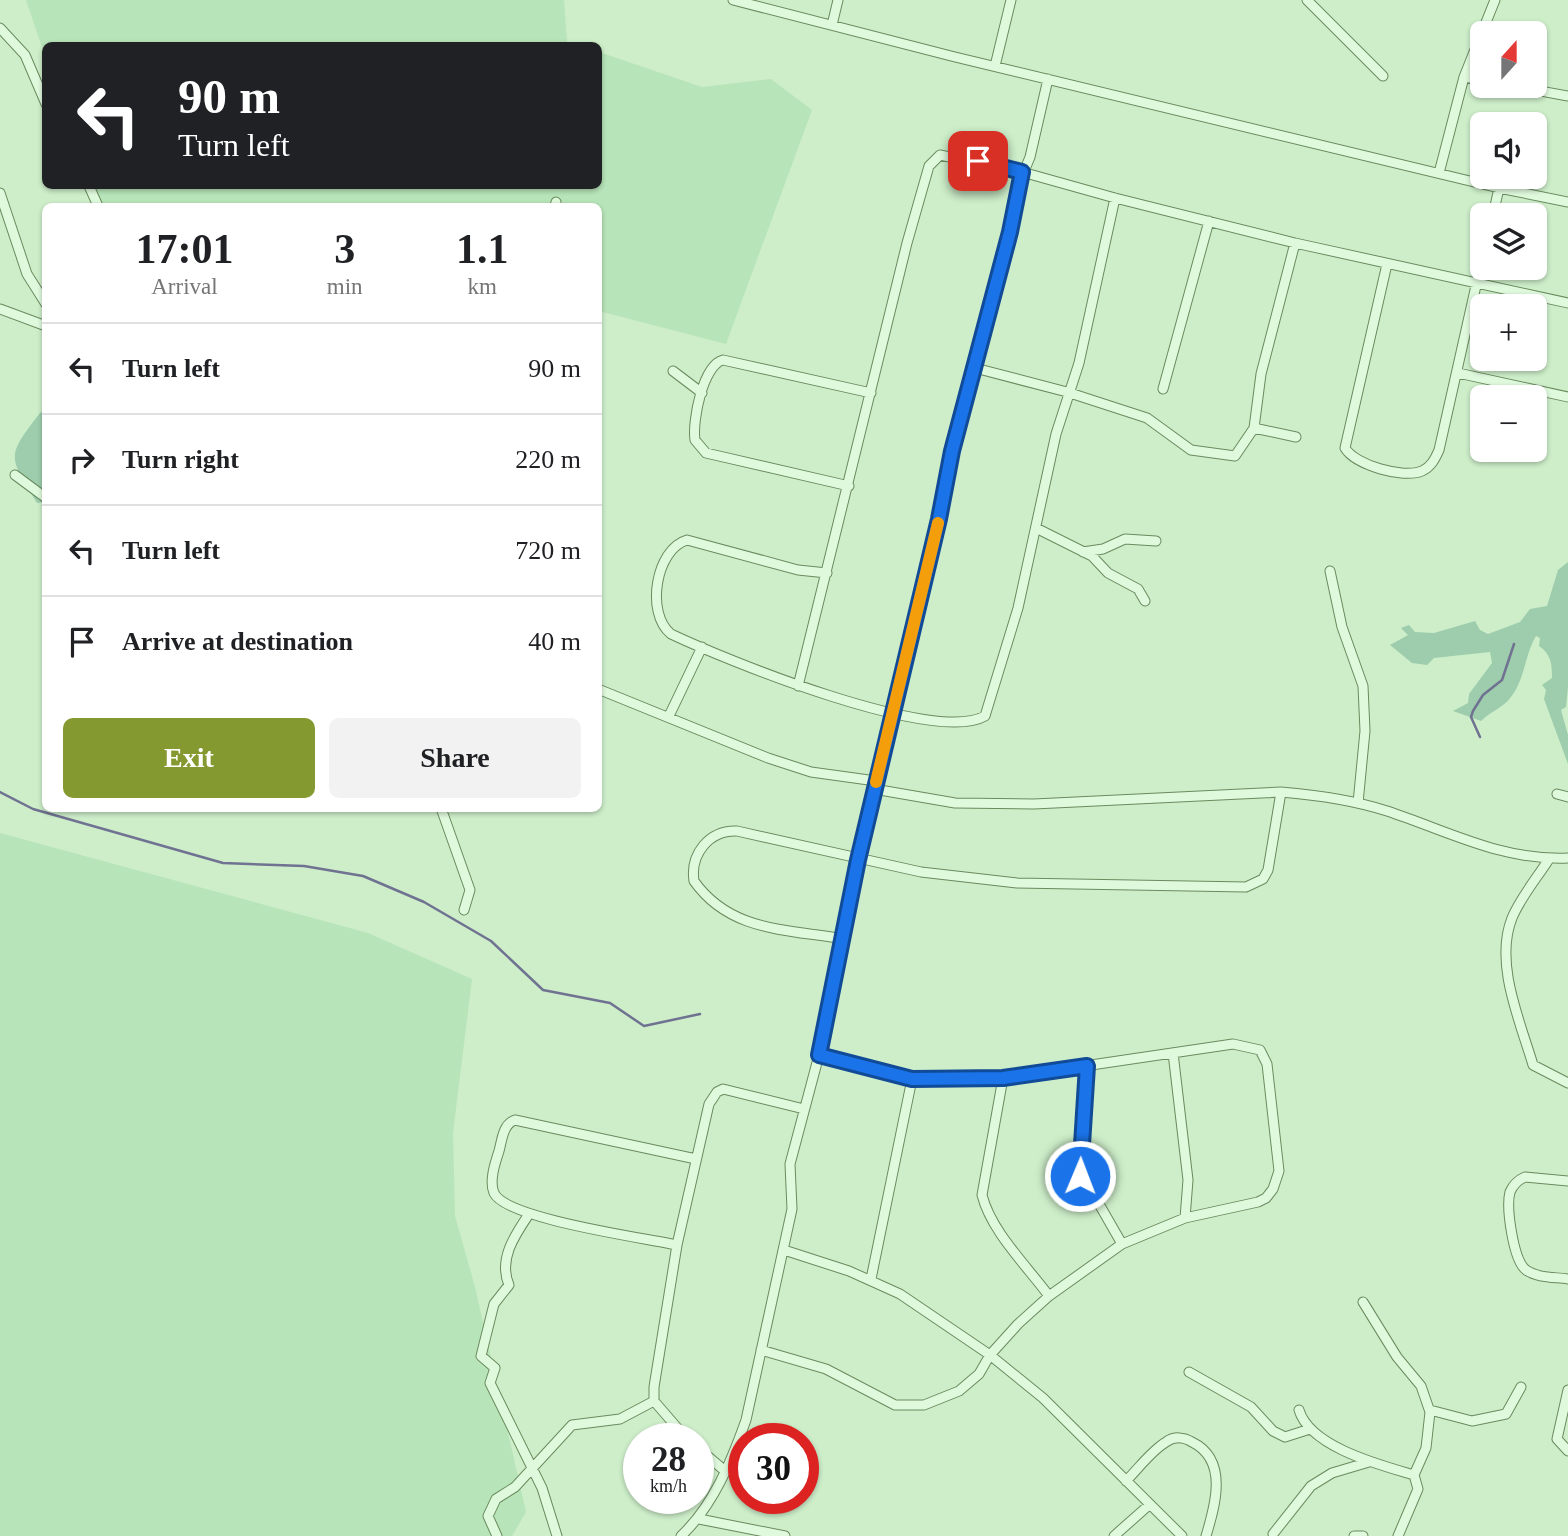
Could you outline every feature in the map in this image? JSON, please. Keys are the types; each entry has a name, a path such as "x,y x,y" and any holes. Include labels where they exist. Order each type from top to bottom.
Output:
{"street":[{"path":"733,0 1470,181"},
{"path":"832,25 838,0"},
{"path":"995,66 1011,0"},
{"path":"1307,0 1382,76"},
{"path":"1439,173 1464,77 1496,0"},
{"path":"0,28 25,55 42,95"},
{"path":"1464,77 1470,78"},
{"path":"681,1536 699,1519 726,1471 746,1420 792,1209 790,1164 819,1055 858,860 939,519 952,451 1048,79"},
{"path":"1547,92 1568,96"},
{"path":"798,686 929,166 940,155 1022,172 1295,243 1568,303"},
{"path":"1504,189 1568,202"},
{"path":"0,193 27,274 42,298"},
{"path":"827,573 798,570 692,539 682,541 671,552 656,583 655,596 667,630 798,686 893,711 968,724 985,716 1018,608 1067,392 1079,363 1115,198"},
{"path":"1163,389 1209,221"},
{"path":"975,368 1067,392 1147,418 1191,450 1235,456 1254,428 1261,374 1295,243"},
{"path":"1387,264 1346,441 1349,455 1406,474 1424,470 1439,450 1477,282"},
{"path":"0,309 42,325"},
{"path":"849,486 706,453 695,440 693,428 702,393 715,365 723,360 871,393"},
{"path":"673,371 702,393"},
{"path":"1458,373 1568,397"},
{"path":"1254,428 1296,437"},
{"path":"15,475 42,495"},
{"path":"1036,528 1083,552 1108,573 1138,589 1145,601"},
{"path":"1083,552 1103,549 1125,539 1156,541"},
{"path":"1330,571 1342,627 1363,686 1365,731 1358,803"},
{"path":"669,716 702,647"},
{"path":"602,690 768,758 811,772 955,803 1034,804 1281,792 1358,803 1481,847 1549,859 1568,858"},
{"path":"843,939 765,928 737,919 703,893 694,881 692,872 697,856 709,839 727,830 921,872 1017,883 1246,887 1263,879 1268,870 1281,792"},
{"path":"1557,794 1568,797"},
{"path":"442,812 470,890 464,910"},
{"path":"1549,859 1512,918 1506,948 1511,992 1533,1065 1568,1083"},
{"path":"761,1350 826,1369 895,1405 908,1408 923,1405 958,1391 979,1374 990,1356 1049,1296 1122,1244 1185,1218 1258,1202 1273,1189 1279,1171 1267,1063 1261,1050 1233,1044 1003,1078 912,1079 819,1055"},
{"path":"1173,1053 1188,1180 1185,1218"},
{"path":"1087,1066 1080,1176 1122,1244"},
{"path":"1003,1078 982,1195 985,1208 997,1227 1049,1296"},
{"path":"870,1279 912,1079"},
{"path":"673,1423 654,1401 677,1245 709,1104 717,1092 723,1089 804,1109"},
{"path":"677,1245 529,1214 501,1202 492,1185 497,1157 510,1122 537,1123 696,1158"},
{"path":"1568,1181 1525,1177 1511,1190 1509,1202 1516,1257 1522,1265 1543,1276 1568,1279"},
{"path":"529,1214 506,1255 504,1274 509,1285 494,1304 481,1356 495,1368 491,1383 542,1488 556,1536"},
{"path":"784,1250 870,1279 900,1294 990,1356 1043,1398 1181,1536"},
{"path":"1363,1302 1397,1357 1421,1386 1430,1410 1426,1448 1414,1475 1418,1489 1398,1536"},
{"path":"1189,1372 1251,1407 1273,1431 1285,1437 1310,1429"},
{"path":"1430,1410 1472,1421 1506,1414 1521,1387"},
{"path":"1568,1390 1557,1439 1568,1451"},
{"path":"498,1536 488,1516 496,1499 515,1487 572,1425 620,1419 654,1401"},
{"path":"1299,1410 1310,1429 1335,1446 1369,1462 1414,1475"},
{"path":"1126,1480 1167,1441 1176,1438 1193,1442 1208,1457 1217,1488 1217,1501 1206,1536"},
{"path":"714,1461 726,1471"},
{"path":"1273,1534 1311,1486 1332,1473 1369,1462"},
{"path":"1114,1536 1149,1506"},
{"path":"699,1519 785,1536"},
{"path":"1354,1536 1363,1536"}],"green space":[{"path":"26,0 564,0 567,42 42,42 42,47"},
{"path":"602,53 702,87 771,79 812,110 726,344 602,312 602,203 97,203 91,189 602,189"},
{"path":"42,412 42,502 37,503 16,466 15,457 21,439"},
{"path":"1568,562 1568,687 1566,707 1561,710 1568,735 1568,764 1544,699 1546,690 1542,685 1552,678 1552,668 1548,656 1539,646 1540,638 1536,636 1532,643 1516,690 1505,704 1481,721 1453,711 1468,703 1469,694 1492,663 1490,652 1434,658 1427,665 1412,663 1390,645 1408,635 1401,628 1409,625 1415,632 1434,633 1475,621 1480,630 1488,634 1520,622 1530,609 1547,606 1558,570"},
{"path":"0,833 368,933 472,979 453,1133 455,1216 475,1287 526,1512 512,1536 0,1536"}],"waterway":[{"path":"1480,737 1471,717 1473,711 1483,695 1502,680 1514,644"},
{"path":"0,792 42,812"},
{"path":"44,812 223,863 304,866 363,876 424,902 491,941 543,990 610,1003 644,1026 700,1014"}],"slow traffic":[{"path":"876,782 938,523"}],"route":[{"path":"978,161 1022,172 1016,191 1010,232 952,451 939,519 858,860 853,896 830,993 819,1055 912,1079 1003,1078 1087,1066 1080,1176"}]}
